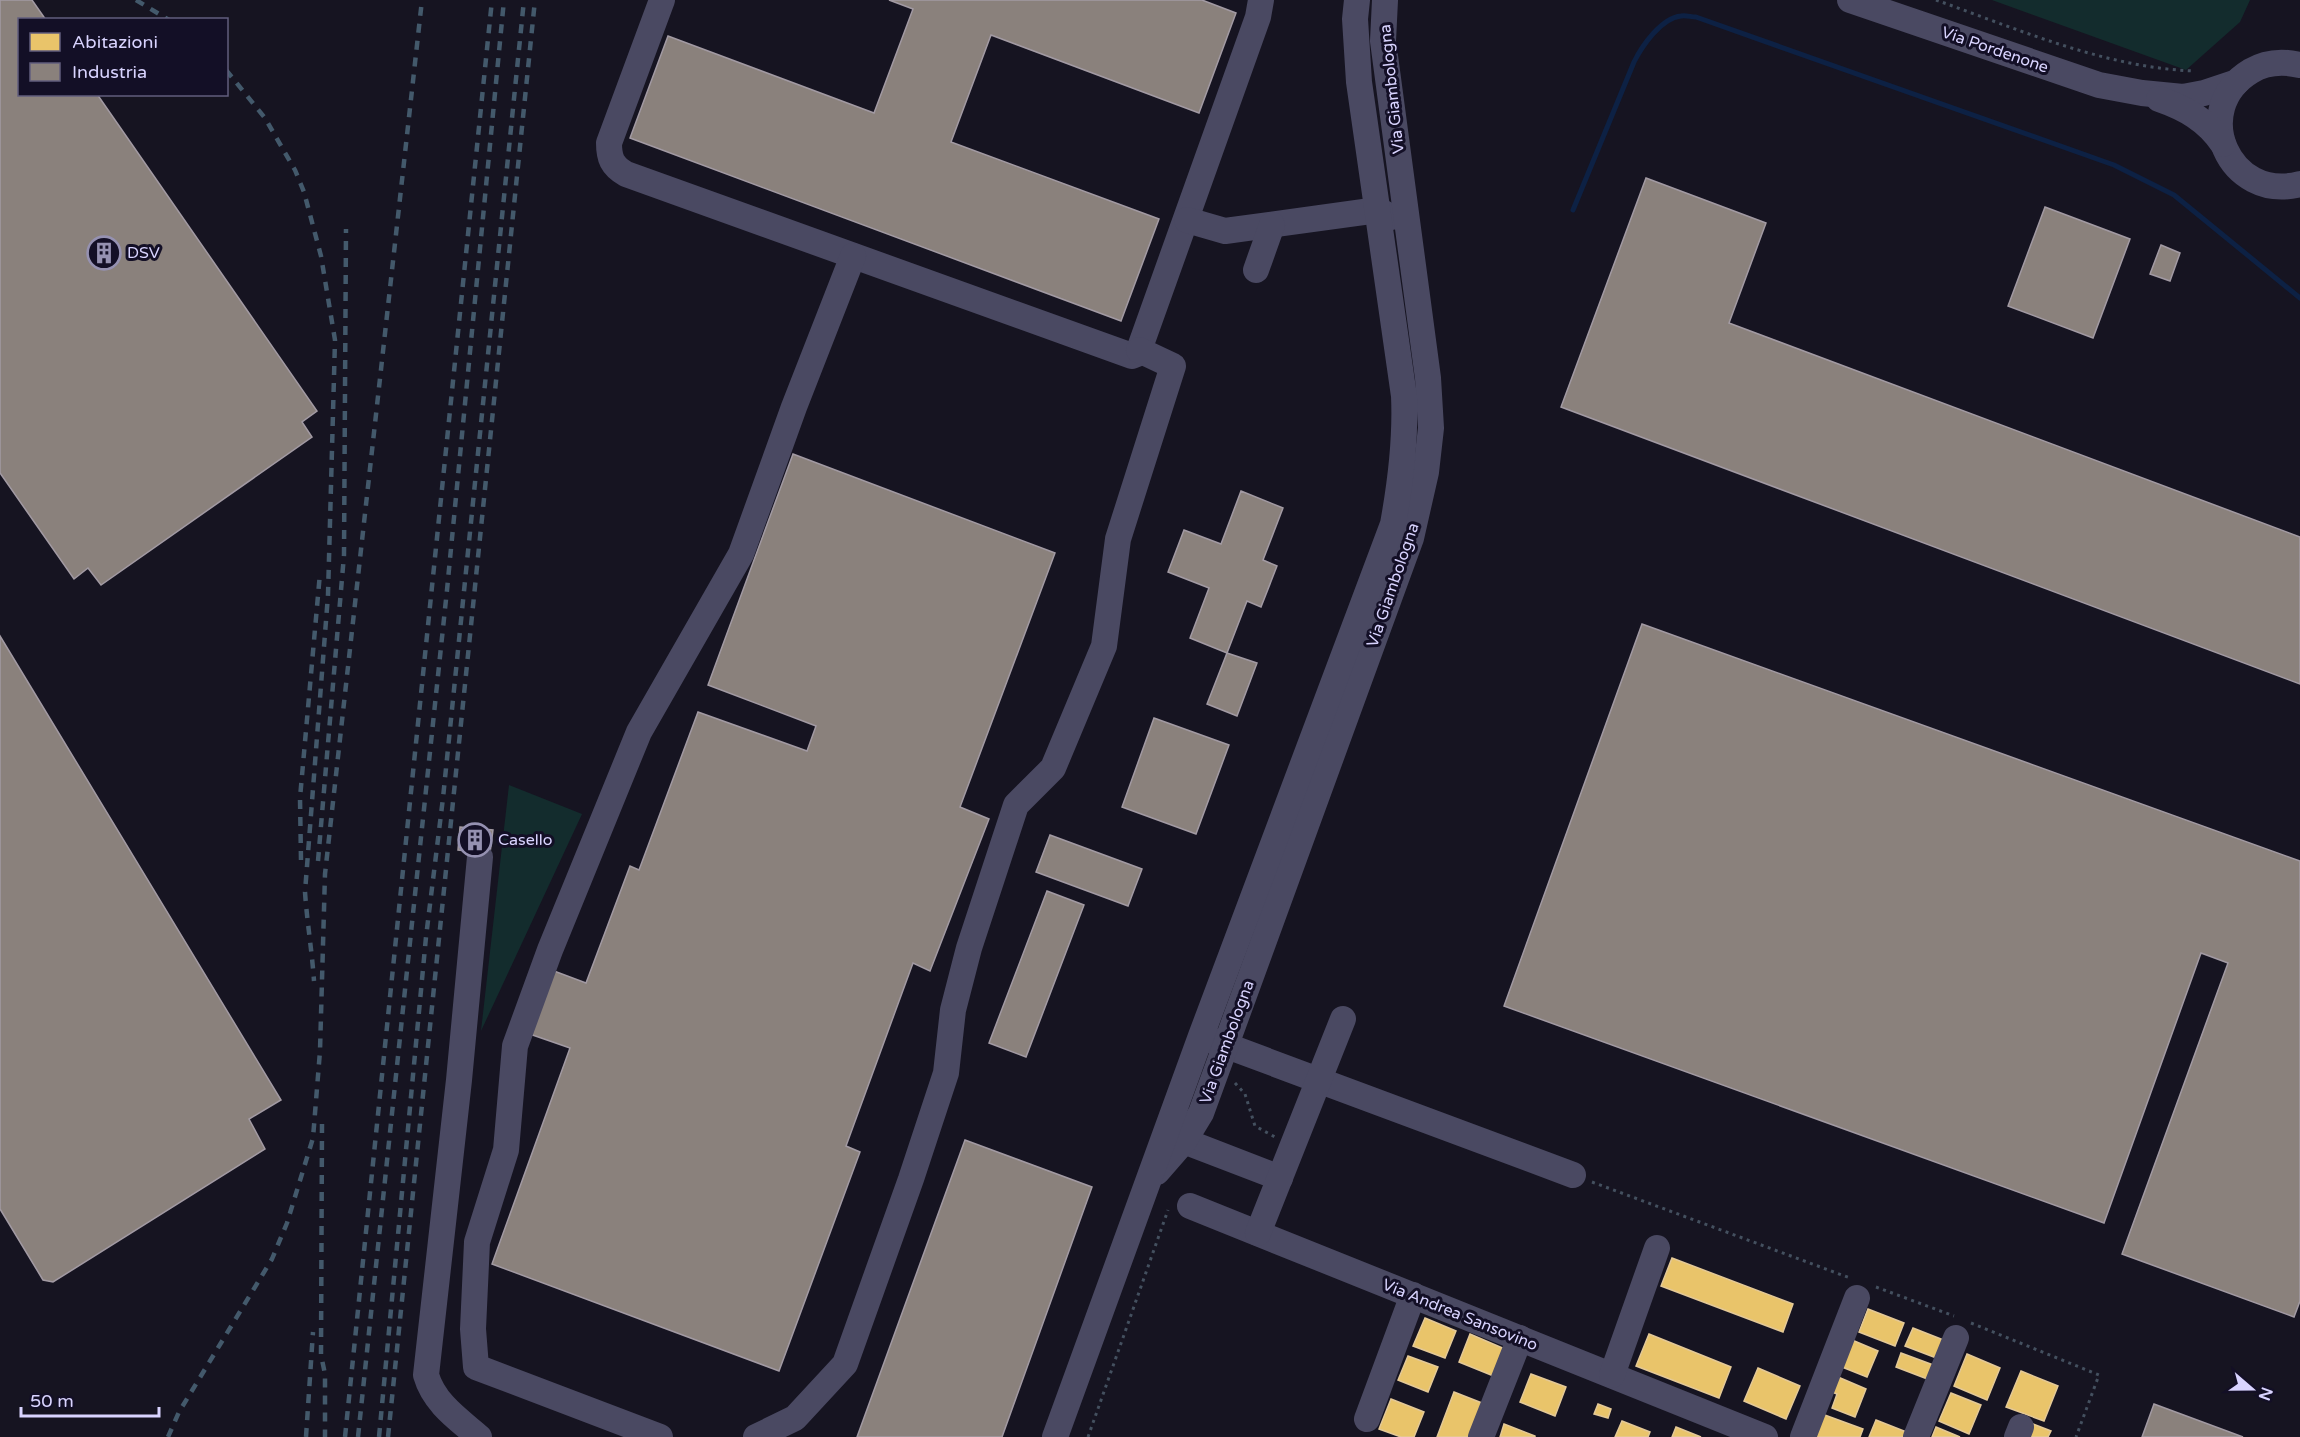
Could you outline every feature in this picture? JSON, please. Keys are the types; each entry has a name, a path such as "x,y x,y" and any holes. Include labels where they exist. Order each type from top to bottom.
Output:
{"street":[{"path":"662,0 609,143 610,157 616,168 626,174 1135,356 1187,220 1258,18 1261,0"},
{"name":"Via Giambologna","path":"1055,1437 1392,524 1402,475 1406,434 1404,396 1359,82 1355,19 1357,0"},
{"name":"Via Giambologna","path":"1147,1184 1184,1141 1201,1113 1218,1043 1411,538 1426,472 1431,428 1428,378 1383,41 1385,0"},
{"name":"Via Pordenone","path":"1850,0 2098,85 2183,97 2237,82"},
{"name":"Via Pordenone","path":"2223,144 2220,128 2221,111 2227,96 2237,82 2249,72 2264,65 2286,63 2300,65"},
{"name":"Via Pordenone","path":"2142,93 2175,105 2212,128 2233,163 2245,175 2264,185 2294,190"},
{"path":"1187,220 1225,231 1378,210 1408,226"},
{"path":"1256,270 1272,225"},
{"path":"660,1437 476,1367 473,1329 477,1242 506,1150 515,1046 550,950 639,732 741,554 794,407 853,256"},
{"path":"756,1437 795,1418 845,1364 946,1073 953,1010 958,990 969,948 1016,805 1053,768 1104,646 1118,539 1173,366 1139,350"},
{"name":"Via Giambologna","path":"1274,892 1312,767 1320,719"},
{"path":"479,1437 439,1401 430,1389 426,1375 459,1080 480,857"},
{"path":"1258,1233 1342,1019"},
{"path":"1218,1043 1573,1175"},
{"path":"1184,1141 1280,1178"},
{"name":"Via Andrea Sansovino","path":"1190,1206 1612,1375 1728,1430 1765,1437"},
{"path":"1612,1375 1657,1248"},
{"path":"1803,1437 1861,1288"},
{"path":"1367,1419 1413,1295"},
{"path":"1480,1437 1520,1338"},
{"path":"1916,1437 1956,1338"}],"path":[{"path":"1936,0 2049,40 2114,58 2174,69 2199,70"},
{"path":"1226,1079 1236,1084 1245,1094 1255,1126 1282,1141"},
{"path":"1573,1175 1861,1288 2011,1338 2099,1374 2076,1437"},
{"path":"1088,1437 1171,1200 1190,1206"}],"green space":[{"path":"1992,0 2250,0 2240,22 2186,70"},
{"path":"509,785 582,814 481,1031"}],"building: Abitazioni":[{"path":"1672,1258 1793,1304 1783,1332 1661,1286"},
{"path":"1868,1309 1904,1323 1895,1346 1859,1332"},
{"path":"1425,1318 1456,1331 1445,1358 1413,1346"},
{"path":"1913,1328 1946,1341 1939,1359 1905,1346"},
{"path":"1470,1334 1507,1350 1496,1377 1459,1362"},
{"path":"1649,1334 1731,1367 1719,1398 1636,1366"},
{"path":"1852,1340 1878,1351 1867,1377 1842,1367"},
{"path":"1901,1353 1936,1366 1930,1380 1896,1367"},
{"path":"1967,1354 2000,1368 1987,1400 1954,1386"},
{"path":"1408,1356 1438,1367 1428,1392 1398,1380"},
{"path":"1758,1368 1800,1386 1786,1419 1744,1401"},
{"path":"2021,1371 2058,1386 2044,1421 2006,1407"},
{"path":"1531,1374 1566,1387 1555,1416 1520,1402"},
{"path":"1838,1377 1866,1389 1855,1417 1832,1408 1837,1394 1832,1392"},
{"path":"1454,1392 1482,1403 1469,1437 1437,1437"},
{"path":"1951,1393 1981,1405 1969,1434 1939,1421"},
{"path":"1391,1399 1424,1412 1414,1437 1401,1437 1379,1429"},
{"path":"1598,1404 1611,1409 1608,1418 1594,1414"},
{"path":"1822,1414 1863,1429 1860,1437 1813,1437"},
{"path":"1876,1420 1909,1433 1908,1437 1869,1437"},
{"path":"1622,1421 1650,1432 1648,1437 1615,1437"},
{"path":"1504,1424 1535,1436 1535,1437 1500,1437"},
{"path":"2033,1424 2051,1431 2048,1437 2028,1437"},
{"path":"1676,1427 1701,1437 1672,1437"},
{"path":"1936,1427 1960,1437 1932,1437"}],"building: Industria":[{"name":"DSV","path":"0,0 32,0 45,18 18,18 18,96 98,96 317,411 302,422 312,437 101,585 88,568 74,579 0,473"},
{"path":"889,0 1202,0 1236,13 1199,113 991,35 951,142 1159,219 1121,321 630,138 668,36 874,113 913,9"},
{"path":"1646,178 1766,223 1729,323 2300,537 2300,684 1561,407"},
{"path":"2045,207 2130,239 2093,338 2008,306"},
{"path":"2161,245 2180,253 2170,281 2150,274"},
{"path":"793,454 1055,553 960,807 989,819 930,971 913,963 846,1146 860,1152 779,1371 492,1264 570,1048 521,1031 546,968 586,983 630,866 639,870 698,712 807,751 816,726 708,685"},
{"path":"1241,491 1283,508 1263,560 1277,566 1261,607 1247,601 1227,653 1190,638 1209,588 1168,572 1184,530 1221,544"},
{"path":"1642,624 2300,861 2300,1301 2294,1317 2122,1254 2228,963 2201,953 2104,1223 1504,1006"},
{"path":"0,636 281,1100 249,1119 265,1149 53,1282 43,1280 0,1209"},
{"path":"1227,653 1257,663 1237,716 1207,704"},
{"path":"1154,718 1229,745 1196,834 1122,807"},
{"name":"Casello","path":"460,827 493,830 490,853 458,850"},
{"path":"1050,835 1142,869 1128,906 1036,872"},
{"path":"1047,891 1084,905 1026,1057 989,1043"},
{"path":"965,1140 1092,1187 1002,1437 857,1437"},
{"path":"2154,1404 2243,1437 2142,1437"}],"waterway":[{"path":"1573,210 1634,62 1642,48 1666,22 1681,16 1696,17 2114,165 2174,195 2300,298"}],"railway":[{"path":"136,0 166,18"},
{"path":"168,1437 179,1412 272,1259 287,1223 313,1138 320,1051 325,874 422,0"},
{"path":"345,1437 492,0"},
{"path":"358,1437 447,590 504,0"},
{"path":"379,1437 426,937 443,798 524,0"},
{"path":"388,1437 535,0"},
{"path":"228,72 265,118 295,170 304,192 321,256 335,340 328,595 305,892 314,981"},
{"path":"318,861 344,555 346,229"},
{"path":"301,860 300,798 320,573"},
{"path":"322,1124 321,1355 325,1374 325,1437"},
{"path":"306,1437 313,1332"}],"place":[{"name":"DSV","path":"104,253"},
{"name":"Casello","path":"475,840"}]}
